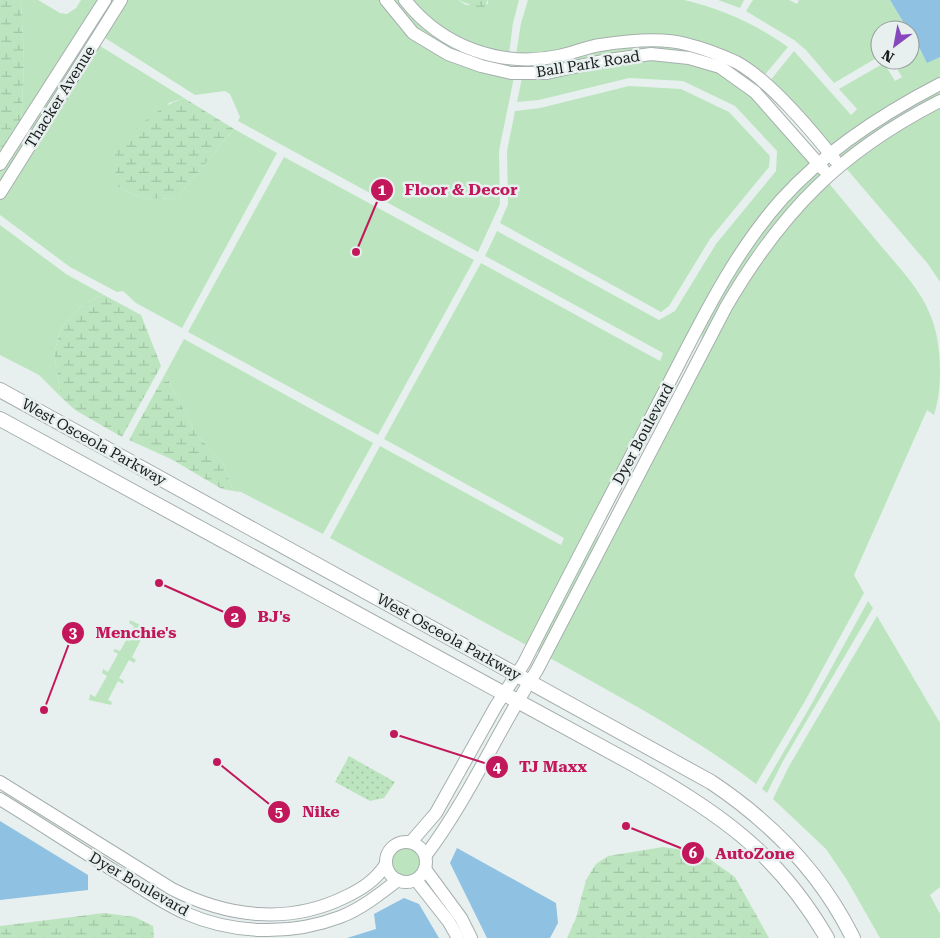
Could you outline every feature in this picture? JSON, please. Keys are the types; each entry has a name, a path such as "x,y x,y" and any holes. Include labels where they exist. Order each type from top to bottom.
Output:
{"main road":[{"name":"West Osceola Parkway","path":"0,390 652,748 734,797 762,820 796,854 828,895 853,938"},
{"name":"West Osceola Parkway","path":"0,419 643,769 702,803 733,826 768,857 800,896 827,938"}],"street":[{"name":"Thacker Avenue","path":"0,164 105,0"},
{"name":"Thacker Avenue","path":"0,193 121,0"},
{"name":"Ball Park Road","path":"386,0 413,33 448,54 481,66 511,73 548,73 602,61 651,54 690,58 720,67 755,92 828,175"},
{"name":"Ball Park Road","path":"405,0 417,16 441,35 480,53 522,60 559,56 599,45 649,41 685,44 737,62 774,91 839,166"},
{"name":"Dyer Boulevard","path":"411,842 436,813 517,674 700,323 736,260 783,198 830,154 899,106 940,84"},
{"name":"Dyer Boulevard","path":"426,855 449,823 530,681 652,448 752,263 801,201 828,175 873,140 908,117 940,101"},
{"path":"25,125 38,133"},
{"path":"652,448 653,427 697,344 700,323"},
{"path":"601,546 603,530 638,465 633,454"},
{"name":"Dyer Boulevard","path":"0,782 172,889 214,908 272,916 300,913 330,905 375,879 386,864"},
{"name":"Dyer Boulevard","path":"0,799 163,901 209,922 243,929 272,930 310,926 341,916 365,904 398,880"},
{"path":"411,842 418,844 426,855 425,869 416,880 410,882 392,877 386,864 388,852 396,843 411,842"},
{"path":"425,869 461,918 471,938"},
{"path":"416,880 449,922 458,938"}],"green space":[{"path":"0,0 21,0 24,61 21,126 25,136 0,176"},
{"path":"21,0 38,0 60,13 67,14 76,8 81,0 116,0 0,186 0,176 25,136 21,126 24,61"},
{"path":"125,0 381,0 410,37 514,77 499,151 500,204 478,252 238,121 240,117 230,94 225,91 195,95 102,36"},
{"path":"392,0 399,0 414,19 509,62 512,68 461,55 426,38 413,27"},
{"path":"410,0 458,0 466,5 488,4 488,0 519,0 513,23 509,54 478,47 454,36 433,21"},
{"path":"458,0 488,0 483,10"},
{"path":"528,0 684,0 738,18 788,47 763,77 685,39 516,55 521,23"},
{"path":"718,0 744,0 740,8"},
{"path":"753,0 789,0 797,4 799,0 890,0 902,20 870,20 870,62 834,83 806,50 794,40 746,11"},
{"path":"97,44 184,98 169,103 116,186 142,198 176,199 234,129 277,153 182,328 136,303 123,291 117,292 70,267 0,215 0,201"},
{"path":"648,45 679,48 706,55 732,67 757,84 755,87 690,54 547,69 521,70 519,64 599,49"},
{"path":"920,50 927,62 940,57 940,80 831,148 769,82 794,51 851,115 857,109 839,89 872,70 888,70 895,81 902,77 898,70 920,70"},
{"path":"651,58 703,65 712,68 733,81 770,114 813,164 757,224 528,646 330,538 380,446 561,545 564,538 384,439 481,263 660,361 663,353 485,256 497,231 659,320 675,311 716,244 776,171 777,151 735,106 683,81 629,78 539,100 517,102 522,78"},
{"path":"629,86 681,89 729,112 770,156 769,167 710,239 669,306 661,312 500,223 508,204 507,151 515,111 540,108"},
{"path":"940,89 940,96 840,161 835,154 866,131"},
{"path":"184,98 234,129 176,199 142,198 116,186 115,149 155,113"},
{"path":"940,105 940,282 928,264 845,167 875,143"},
{"path":"284,157 474,260 378,435 188,332"},
{"path":"818,169 822,175 798,199 700,346 704,324 717,300 763,229"},
{"path":"827,181 905,275 924,302 931,316 939,349 939,392 934,415 927,410 854,575 864,593 805,701 756,784 680,732 548,657 755,265"},
{"path":"0,225 66,274 104,295 92,299 80,308 61,328 54,353 61,397 39,375 0,355"},
{"path":"104,295 141,315 161,366 122,437 75,410 61,397 54,353 61,328 80,308 92,299"},
{"path":"184,339 373,443 323,534 241,492 233,491 222,461 196,434 165,374"},
{"path":"165,374 196,434 222,461 233,491 222,489 171,459 129,440"},
{"path":"599,529 597,545 542,653 535,650"},
{"path":"868,601 873,608 783,761 767,793 762,789"},
{"path":"877,616 940,723 940,887 930,895 940,914 940,938 880,938 847,880 826,849 773,799 788,768"},
{"path":"130,620 151,630 151,632 149,634 145,632 132,657 136,660 134,663 129,660 119,678 124,681 123,684 118,681 108,700 112,702 111,705 89,700 90,694 95,697 107,676 102,673 103,669 108,672 118,654 113,651 115,649 120,651 134,626 129,623"},
{"path":"349,756 395,782 384,798 370,801 335,782"},
{"path":"406,846 416,851 421,861 416,871 406,876 396,871 391,861 396,851"},
{"path":"663,847 700,852 735,877 769,938 567,938 576,918 586,880 596,864 608,856"},
{"path":"104,913 135,917 153,926 154,938 0,938 0,926"}],"water":[{"path":"890,0 940,0 940,57 927,63 920,49 920,20 902,20"},
{"path":"0,821 88,875 88,890 0,900"},
{"path":"457,848 556,903 558,923 550,938 487,938 450,863"},
{"path":"404,898 419,904 439,938 347,938 376,929 374,914"}],"place":[{"name":"Floor & Decor","path":"356,252"},
{"name":"BJ's","path":"159,583"},
{"name":"Menchie's","path":"44,710"},
{"name":"TJ Maxx","path":"394,734"},
{"name":"Nike","path":"217,762"},
{"name":"AutoZone","path":"626,826"}]}
